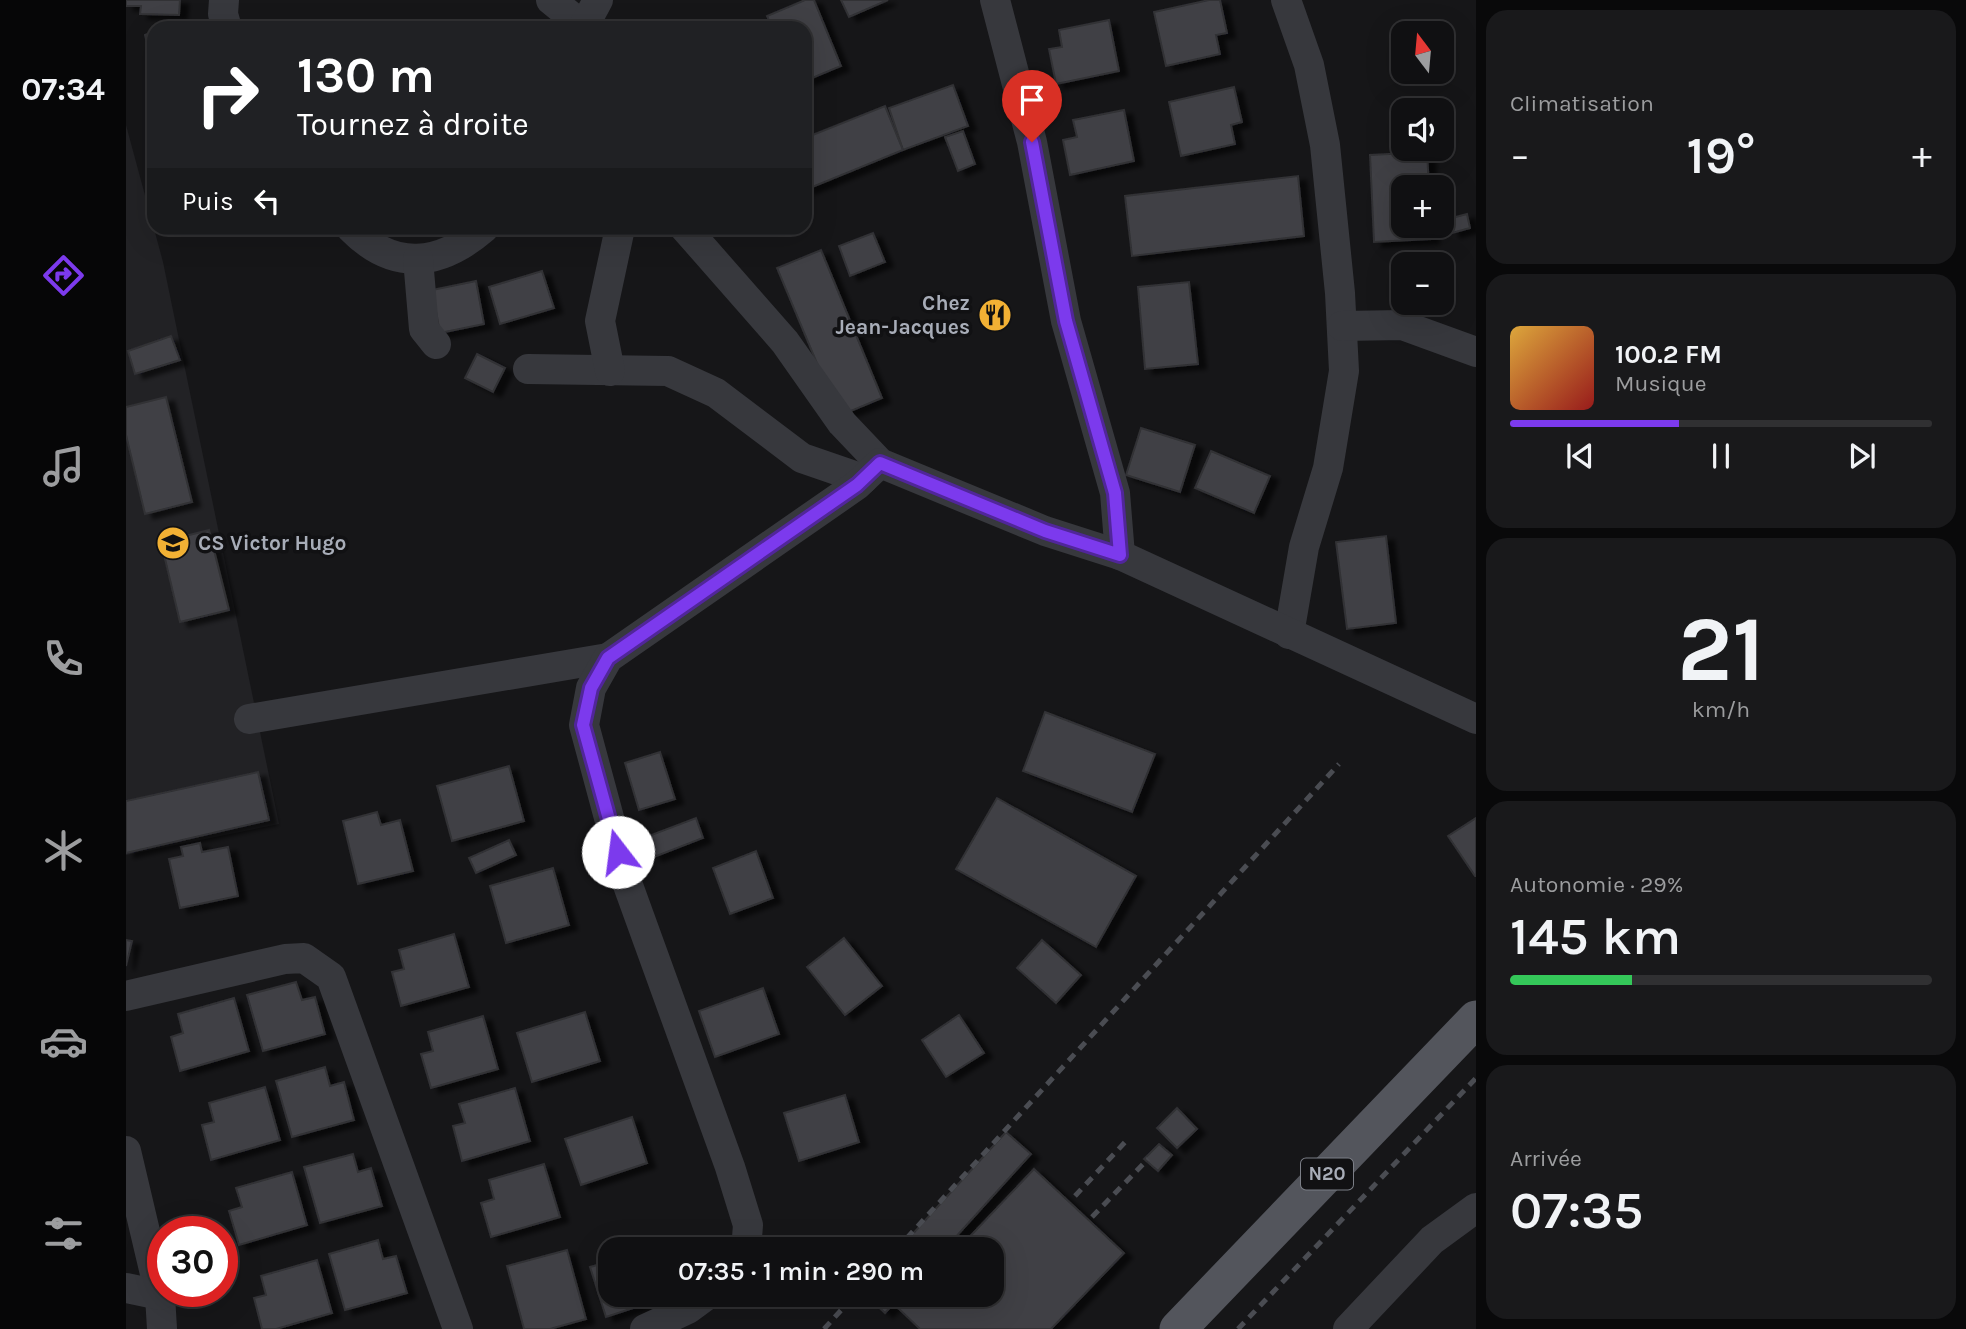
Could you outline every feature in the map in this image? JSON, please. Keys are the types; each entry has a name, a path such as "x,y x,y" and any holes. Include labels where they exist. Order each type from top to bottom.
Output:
{"main road":[{"name":"N20","path":"1178,1329 1476,1019"}],"street":[{"path":"224,0 225,21"},
{"path":"551,0 577,21"},
{"path":"587,21 598,0"},
{"path":"995,0 1032,142 1066,321 1115,493 1120,555"},
{"path":"1286,0 1309,65 1325,145 1344,371 1328,468 1304,547 1289,634"},
{"path":"359,235 380,252 418,259 431,259 464,246 476,235"},
{"path":"610,371 600,321 619,235"},
{"path":"691,235 785,342 872,471"},
{"path":"418,259 424,329 436,344"},
{"path":"1342,326 1402,325 1476,352"},
{"path":"528,369 668,371 716,393 802,458 872,471 1120,555 1476,719"},
{"path":"747,1237 748,1225 730,1167 625,877 583,725 591,688 608,658 872,471"},
{"path":"249,719 608,658"},
{"path":"126,996 285,959 304,958 331,977 458,1329"},
{"path":"126,1151 147,1240"},
{"path":"1348,1329 1432,1240 1476,1208"},
{"path":"126,1288 147,1292"},
{"path":"161,1307 162,1329"},
{"path":"645,1329 691,1307"}],"shaded area":[{"name":"CS Victor Hugo","path":"126,125 147,203 147,235 156,235 163,262 279,824 126,855"}],"building":[{"path":"126,0 180,0 179,15 140,14 141,6 126,6"},
{"path":"805,0 814,0 841,66 812,78 812,21 769,21 767,16"},
{"path":"841,0 888,0 849,17"},
{"path":"1220,0 1227,33 1216,35 1220,54 1166,66 1154,12"},
{"path":"1109,20 1119,71 1056,84 1049,49 1062,47 1059,30"},
{"path":"953,85 968,126 903,150 889,108"},
{"path":"1234,87 1242,122 1231,125 1235,144 1181,156 1169,102"},
{"path":"885,106 903,150 812,187 812,135"},
{"path":"1124,110 1134,161 1070,175 1063,140 1077,137 1073,120"},
{"path":"963,131 975,164 958,171 945,137"},
{"path":"1391,154 1391,161 1428,161 1428,175 1391,175 1391,238 1431,239 1374,242 1370,155"},
{"path":"1298,176 1304,236 1132,256 1125,196"},
{"path":"1467,214 1470,228 1454,232 1454,217"},
{"path":"873,233 885,262 850,276 839,246"},
{"path":"821,250 882,398 839,416 777,268"},
{"path":"542,271 554,308 500,324 489,287"},
{"path":"476,281 484,324 440,333 432,290"},
{"path":"1189,282 1198,364 1145,369 1138,287"},
{"path":"171,336 180,360 135,374 128,351"},
{"path":"477,354 505,368 493,392 465,378"},
{"path":"166,397 192,502 145,514 126,435 126,407"},
{"path":"1141,428 1195,445 1180,492 1126,475"},
{"path":"1211,451 1270,476 1254,513 1195,488"},
{"path":"209,530 229,610 180,622 161,542"},
{"path":"1386,536 1396,623 1347,629 1336,542"},
{"path":"1045,712 1155,754 1132,812 1023,771"},
{"path":"660,752 675,799 639,810 625,763"},
{"path":"509,766 524,821 452,841 437,786"},
{"path":"258,772 269,820 126,853 126,801"},
{"path":"997,798 1136,876 1096,947 956,869"},
{"path":"377,812 381,825 400,820 413,871 358,884 343,821"},
{"path":"696,818 703,838 654,857 646,837"},
{"path":"1476,818 1476,876 1475,876 1448,836"},
{"path":"509,840 516,855 476,873 469,858"},
{"path":"200,843 202,852 228,847 238,896 180,908 169,859 183,856 181,847"},
{"path":"756,851 773,898 730,914 713,868"},
{"path":"553,868 569,925 506,943 490,886"},
{"path":"454,934 469,987 401,1006 392,972 404,969 399,950"},
{"path":"844,938 882,986 845,1015 807,967"},
{"path":"126,940 132,941 126,966"},
{"path":"1042,940 1081,975 1056,1003 1017,968"},
{"path":"296,982 302,1000 315,997 325,1034 263,1051 247,995"},
{"path":"763,988 779,1034 715,1057 699,1011"},
{"path":"234,998 249,1051 180,1071 171,1037 183,1033 178,1014"},
{"path":"585,1012 600,1061 532,1082 517,1033"},
{"path":"959,1015 984,1053 946,1077 922,1040"},
{"path":"483,1016 498,1069 431,1088 421,1054 433,1051 428,1032"},
{"path":"325,1067 330,1086 344,1082 354,1120 292,1137 276,1081"},
{"path":"265,1087 280,1140 211,1160 202,1125 214,1122 209,1103"},
{"path":"515,1088 530,1141 462,1161 453,1126 465,1123 459,1104"},
{"path":"845,1095 859,1142 799,1161 784,1113"},
{"path":"1177,1108 1197,1129 1177,1148 1157,1128"},
{"path":"632,1117 647,1163 581,1185 565,1139"},
{"path":"1006,1132 1031,1154 956,1237 910,1237"},
{"path":"1159,1144 1172,1155 1158,1171 1144,1159"},
{"path":"353,1154 358,1172 371,1168 382,1206 320,1223 304,1167"},
{"path":"544,1164 560,1217 491,1237 481,1203 494,1199 489,1180"},
{"path":"1034,1169 1124,1253 1051,1329 920,1329 899,1309 901,1307 1004,1307 1004,1237 969,1237"},
{"path":"292,1172 307,1225 239,1245 238,1216 230,1216 229,1211 242,1207 236,1188"},
{"path":"378,1240 383,1259 396,1256 407,1293 345,1310 329,1254"},
{"path":"567,1250 586,1319 550,1329 524,1329 507,1266"},
{"path":"317,1260 332,1313 276,1329 262,1329 254,1298 266,1295 261,1276"},
{"path":"598,1265 598,1292 590,1267"},
{"path":"603,1307 636,1307 606,1317"},
{"path":"879,1307 891,1307 885,1313"}],"railway":[{"path":"908,1237 1339,764"},
{"path":"1238,1329 1476,1078"},
{"path":"1075,1196 1127,1140"},
{"path":"1092,1217 1148,1159"},
{"path":"824,1329 844,1307"}],"place":[{"name":"Chez Jean-Jacques","path":"995,315"},
{"name":"CS Victor Hugo","path":"173,543"}],"route":[{"path":"618,852 583,725 591,688 608,658 857,485 880,463 1045,531 1120,555 1115,493 1066,321 1032,142"}]}
